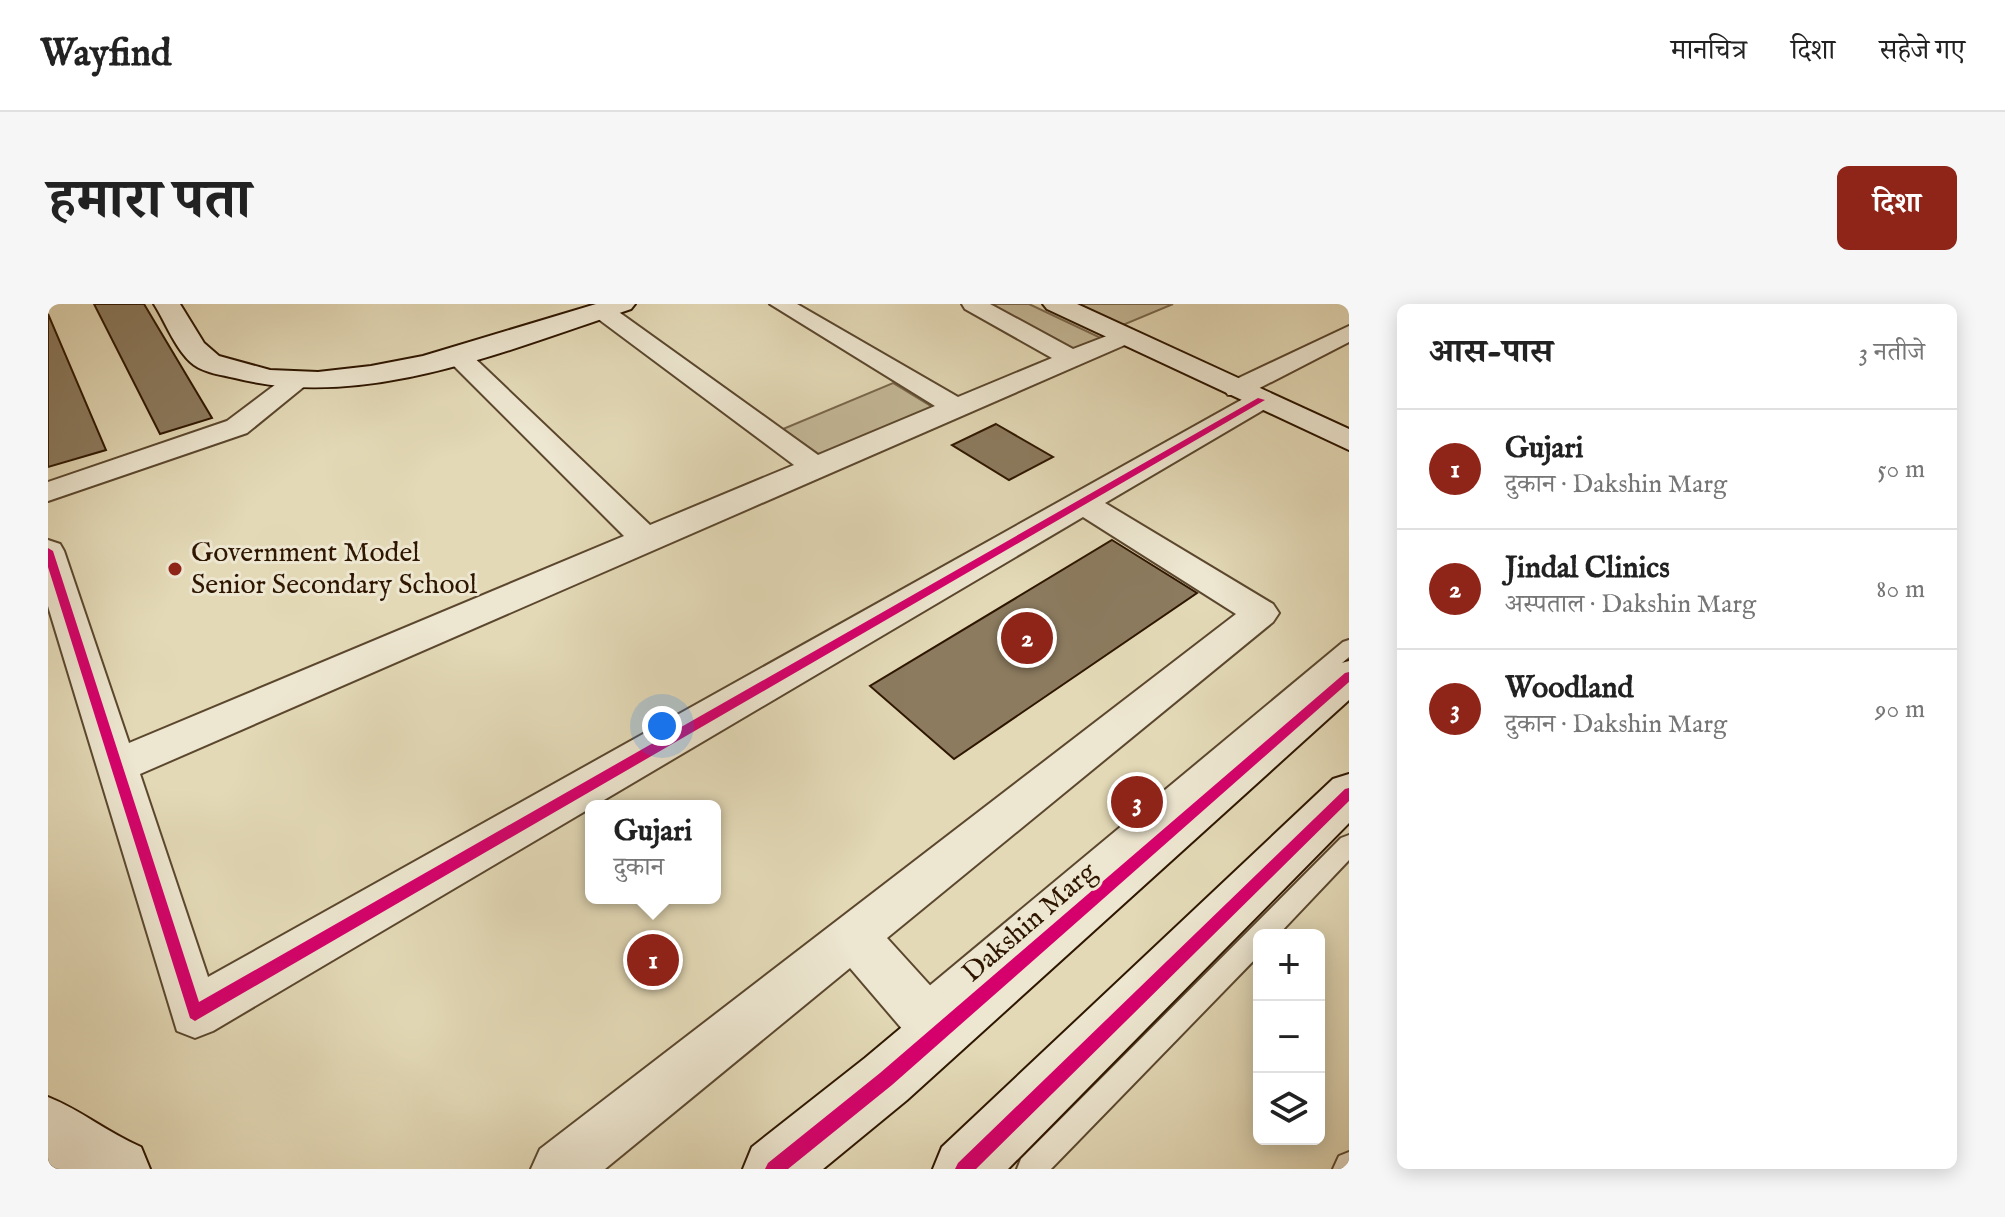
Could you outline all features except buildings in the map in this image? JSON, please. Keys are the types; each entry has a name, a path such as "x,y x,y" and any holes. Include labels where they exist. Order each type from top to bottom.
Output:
{"street":[{"path":"167,304 204,359 247,376 297,380 367,375 456,354 612,307 817,468"},
{"path":"781,304 957,408"},
{"path":"973,304 1072,359"},
{"path":"1056,304 1349,441"},
{"path":"48,551 195,1013 1083,503 1349,333"},
{"path":"116,766 1125,336"},
{"path":"456,354 648,541"},
{"path":"48,492 237,427 297,380"},
{"path":"560,1169 1261,613 1083,503"},
{"name":"Dakshin Marg","path":"774,1169 886,1079 929,1022 1349,676"},
{"path":"978,1167 1349,793"},
{"path":"854,936 929,1022"},
{"path":"48,1127 105,1165 119,1169"}],"lane":[{"path":"929,1022 1349,647"},
{"path":"1269,929 1349,845"},
{"path":"1031,1169 1253,945"}],"shaded area":[{"path":"978,304 1029,304 1101,338 1072,351"},
{"path":"1077,304 1173,304 1123,325"},
{"path":"893,383 934,408 823,457 783,429"}],"cycle path":[{"path":"48,551 195,1013 1261,400"},
{"path":"774,1169 886,1079 1349,676"},
{"path":"964,1169 1349,793"}],"place":[{"name":"Government Model Senior Secondary School","path":"175,569"},
{"name":"Jindal Clinics","path":"1027,638"},
{"name":"Woodland","path":"1137,802"},
{"name":"Gujari","path":"653,960"}]}
